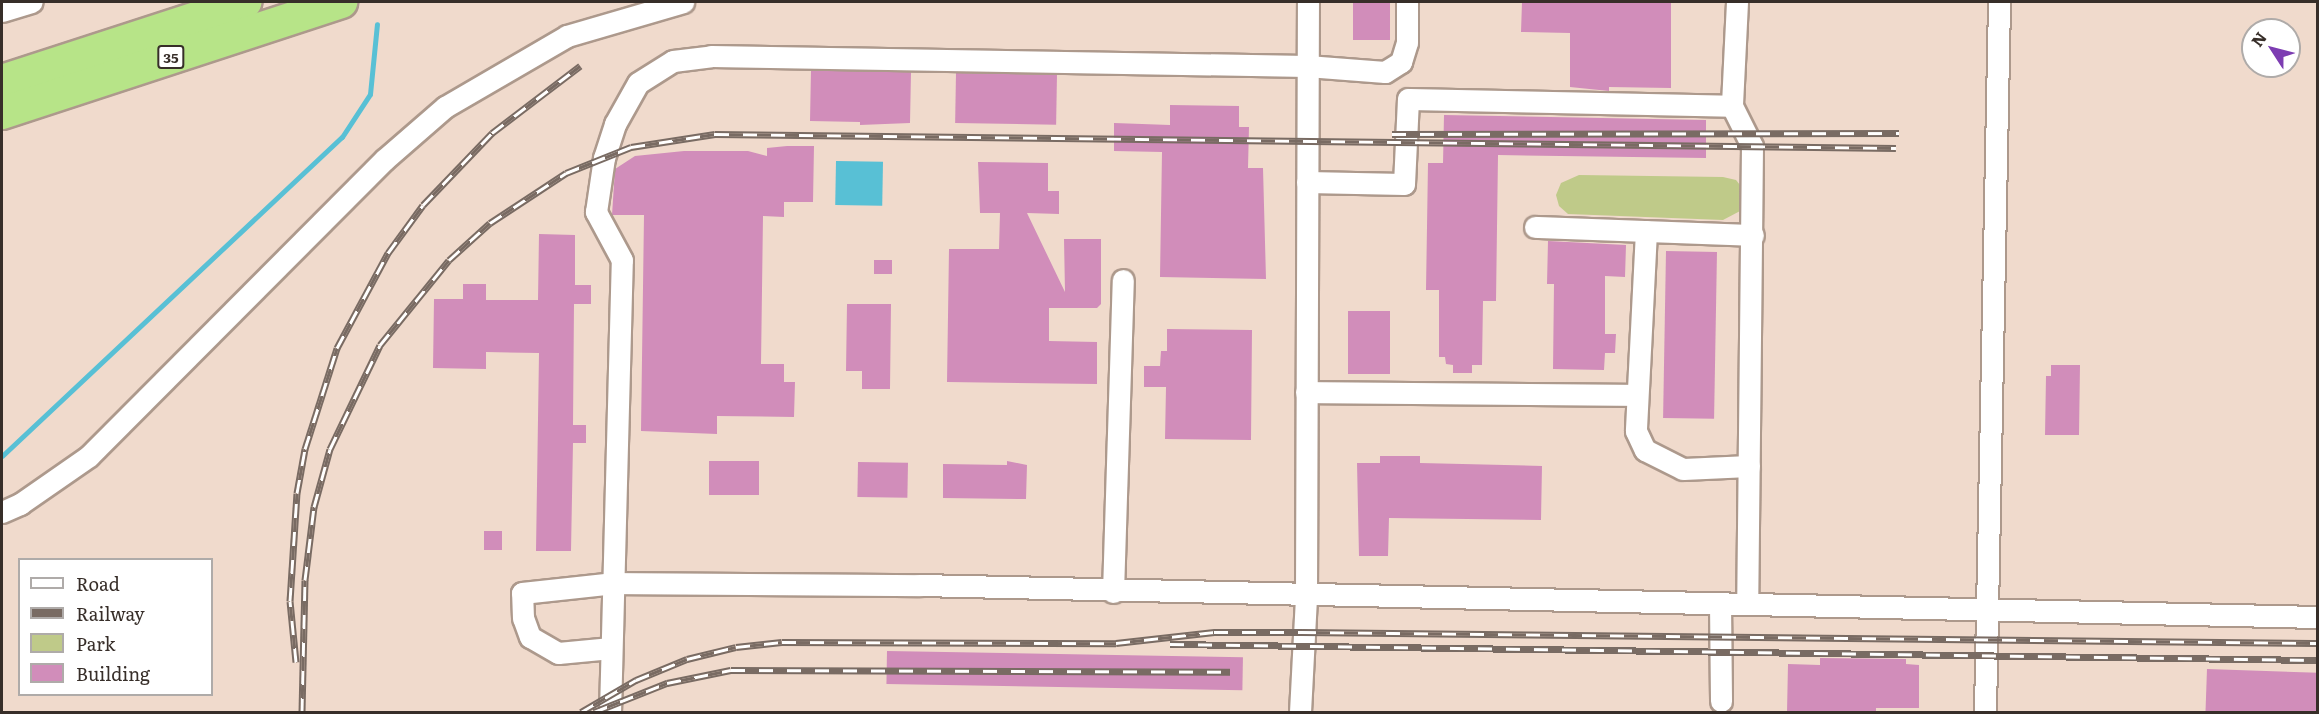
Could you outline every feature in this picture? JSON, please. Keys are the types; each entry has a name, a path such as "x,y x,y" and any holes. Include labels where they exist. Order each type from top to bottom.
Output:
{"highway":[{"name":"35","path":"2,81 245,2"},
{"name":"35","path":"2,113 341,2"}],"street":[{"path":"2,11 32,2"},
{"path":"2,512 20,504 88,456 384,160 444,107 567,36 683,2"},
{"path":"1300,712 1306,596 1308,2"},
{"path":"610,712 622,260 596,212 603,158 615,124 638,83 673,60 711,56 1307,66 1385,72 1401,62 1407,42 1407,2"},
{"path":"1737,2 1732,106 1752,146 1753,235 1747,603"},
{"path":"1985,712 1999,2"},
{"path":"1307,182 1404,184 1408,99 1732,106"},
{"path":"1535,227 1753,235"},
{"path":"1646,231 1635,395 1636,431 1645,450 1661,461 1683,469 1749,466"},
{"path":"1113,591 1123,280"},
{"path":"1306,392 1635,395"},
{"path":"611,648 558,653 530,637 523,618 522,593 614,584 1747,603 2318,617"},
{"path":"1720,603 1721,701"}],"green space":[{"path":"1579,175 1723,177 1736,180 1744,190 1742,210 1723,220 1568,214 1559,206 1556,195 1561,183"}],"water":[{"path":"836,161 883,162 882,206 835,205"}],"building":[{"path":"1353,2 1390,2 1390,40 1353,40"},
{"path":"1522,2 1671,2 1671,88 1609,87 1609,91 1570,87 1570,33 1521,32"},
{"path":"811,70 911,72 910,123 860,125 860,122 810,121"},
{"path":"956,73 1057,75 1056,125 955,123"},
{"path":"1170,105 1239,106 1239,127 1249,127 1248,168 1263,168 1266,279 1160,277 1162,152 1114,151 1114,123 1170,125"},
{"path":"1444,115 1706,120 1706,158 1498,155 1496,301 1483,301 1482,365 1472,365 1472,373 1453,373 1453,365 1446,364 1445,357 1439,357 1439,290 1426,290 1428,163 1443,163"},
{"path":"814,146 813,202 784,202 784,217 763,216 761,364 784,364 784,382 795,382 794,417 717,416 717,434 641,431 644,215 612,215 615,169 635,156 684,151 748,151 767,156 767,148"},
{"path":"978,162 1048,163 1048,191 1059,191 1059,214 1027,213 1065,292 1064,239 1101,239 1101,304 1097,308 1049,308 1049,341 1097,342 1097,384 947,382 949,249 999,249 1000,213 980,213"},
{"path":"539,234 575,235 575,285 591,285 591,304 574,304 573,425 586,425 586,443 573,443 571,551 536,551 539,353 486,352 486,369 433,368 434,299 463,299 463,284 486,284 486,300 538,300"},
{"path":"1548,241 1626,245 1625,277 1605,276 1605,334 1616,334 1615,353 1605,353 1604,370 1553,369 1554,284 1547,284"},
{"path":"1666,251 1717,252 1714,419 1663,418"},
{"path":"874,260 892,260 892,274 874,274"},
{"path":"847,304 891,304 890,389 862,389 862,371 846,371"},
{"path":"1348,311 1390,311 1390,374 1348,374"},
{"path":"1167,329 1252,330 1251,440 1165,439 1166,387 1144,387 1144,366 1160,366 1161,351 1167,351"},
{"path":"2051,365 2080,365 2079,435 2045,435 2046,376 2051,376"},
{"path":"1380,456 1420,456 1420,463 1542,466 1541,520 1389,518 1388,556 1359,556 1357,463 1380,463"},
{"path":"709,461 759,461 759,495 709,495"},
{"path":"1007,461 1027,465 1026,499 943,498 943,464 1007,465"},
{"path":"858,462 908,463 907,498 857,497"},
{"path":"484,531 502,531 502,550 484,550"},
{"path":"887,651 1243,657 1242,690 886,684"},
{"path":"1820,658 1906,659 1906,664 1919,665 1919,708 1876,708 1876,712 1787,712 1788,664 1820,665"},
{"path":"2207,669 2318,673 2317,712 2205,712"}],"waterway":[{"path":"2,456 342,137 370,94 377,24"}],"railway":[{"path":"296,662 290,601 297,493 305,449 337,348 388,253 423,205 492,133 580,66"},
{"path":"1392,134 1899,133"},
{"path":"302,712 305,580 314,507 330,449 380,345 449,260 490,223 566,173 631,147 715,134 1896,148"},
{"path":"581,712 636,680 687,659 736,647 782,642 1116,643 1214,632 1302,632 2318,643"},
{"path":"1170,644 2318,660"},
{"path":"594,712 667,683 731,670 1230,672"}]}
